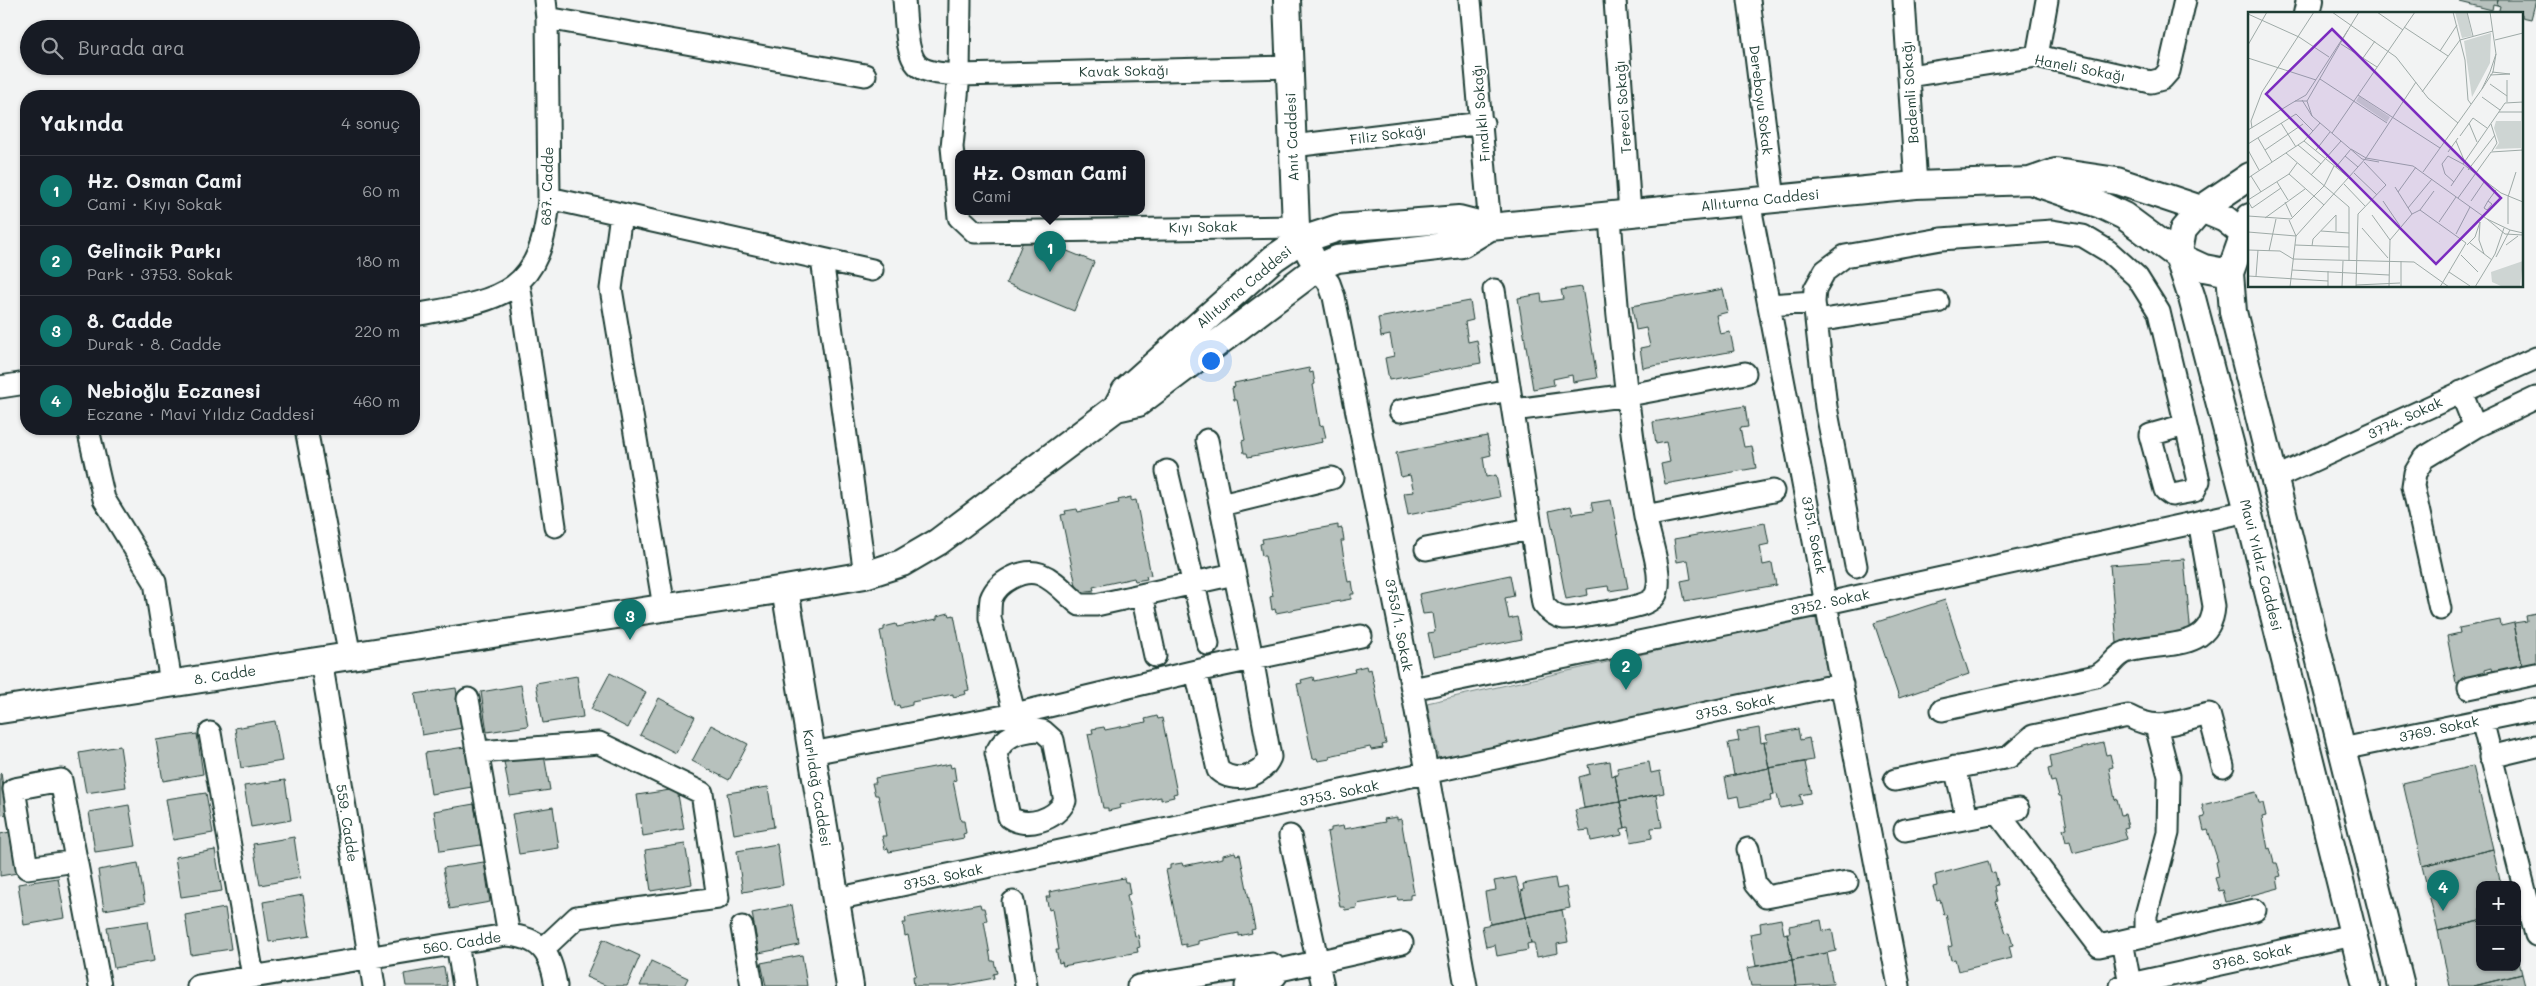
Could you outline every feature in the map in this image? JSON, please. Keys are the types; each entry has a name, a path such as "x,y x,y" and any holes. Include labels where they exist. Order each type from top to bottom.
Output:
{"main road":[{"name":"Anıt Caddesi","path":"1287,0 1293,146 1299,233 1318,268"},
{"name":"Allıturna Caddesi","path":"1116,408 1125,391 1274,258 1299,233 1338,228 1459,219 1490,227 1916,185 2030,181 2056,172 2117,181 2247,226"},
{"path":"2178,256 2184,230 2201,209 2248,177"},
{"name":"Allıturna Caddesi","path":"2030,181 2073,194 2124,216 2178,256 2204,268 2230,272"},
{"path":"2247,226 2230,272 2233,312 2401,986"},
{"name":"Allıturna Caddesi","path":"865,575 902,563 938,542 1116,408 1138,403 1318,268 1337,259 1462,244 1490,227"},
{"name":"Mavi Yıldız Caddesi","path":"2178,256 2192,298 2248,511 2366,986"},
{"name":"8. Cadde","path":"0,710 664,608 865,575"},
{"name":"Karlıdağ Caddesi","path":"785,589 850,986"},
{"path":"2309,757 2342,749"}],"street":[{"name":"Kavak Sokağı","path":"904,0 911,57 921,68 959,75 1290,67"},
{"name":"Kıyı Sokak","path":"955,178 952,148 959,75 960,0"},
{"name":"Fındıklı Sokağı","path":"1470,0 1483,124 1490,227"},
{"name":"Tereci Sokağı","path":"1494,290 1543,604 1552,614 1565,619 1645,604 1656,596 1659,582 1646,516 1613,264 1620,214 1615,0"},
{"name":"Dereboyu Sokak","path":"1749,0 1762,200"},
{"name":"Bademli Sokağı","path":"1904,0 1916,185"},
{"path":"2037,56 2046,0"},
{"name":"Haneli Sokağı","path":"1909,76 2037,56 2151,82 2162,79 2169,71 2185,0"},
{"path":"546,9 865,75"},
{"name":"687. Cadde","path":"420,314 477,304 496,297 518,283 542,248 547,224 549,198 546,9"},
{"name":"Filiz Sokağı","path":"1293,146 1483,124"},
{"path":"549,198 872,270"},
{"name":"3751. Sokak","path":"1762,200 1769,305 1899,986"},
{"path":"621,214 611,289 664,608"},
{"name":"Kıyı Sokak","path":"959,215 975,232 1299,233"},
{"path":"1856,566 1826,407 1815,312 1815,289 1825,270 1845,256 1941,239 2052,231 2083,236 2108,251 2138,277 2159,312 2185,425"},
{"path":"822,258 865,575"},
{"name":"3753/1. Sokak","path":"1318,268 1329,283 1334,297 1412,689 1466,986"},
{"path":"518,283 555,526"},
{"path":"1769,305 1815,312 1938,302"},
{"name":"3774. Sokak","path":"2274,478 2536,358"},
{"path":"1400,411 1511,400 1629,395 1745,373"},
{"path":"0,387 20,384"},
{"path":"2461,392 2475,428"},
{"path":"2440,609 2413,486 2415,473 2424,458 2475,428 2536,398"},
{"path":"89,435 104,499 155,582 171,683"},
{"path":"307,435 350,656"},
{"path":"1196,671 1218,770 1234,779 1246,777 1267,764 1270,757 1252,658 1207,440"},
{"path":"1167,471 1208,644"},
{"path":"1221,505 1332,478"},
{"path":"1646,516 1773,491"},
{"name":"3752. Sokak","path":"1412,689 2248,511"},
{"path":"1942,710 2096,676 2107,671 2116,659 2125,652 2185,642 2200,636 2214,616 2214,606 2199,522"},
{"path":"1426,549 1530,530"},
{"path":"1017,723 990,618 991,600 998,587 1010,579 1027,572 1039,574 1057,584 1080,605 1112,602 1234,574"},
{"path":"1142,595 1155,656"},
{"path":"812,753 1017,723 1196,671 1361,636"},
{"name":"559. Cadde","path":"321,660 374,986"},
{"path":"2469,688 2536,674"},
{"name":"3753. Sokak","path":"836,900 1842,684"},
{"path":"468,699 509,935"},
{"name":"3769. Sokak","path":"2342,749 2536,709"},
{"path":"1895,780 2009,757 2033,736 2128,716 2141,723 2156,726 2209,714 2223,766"},
{"path":"2482,720 2536,935"},
{"path":"2146,936 2146,915 2168,833 2169,776 2156,726"},
{"path":"210,734 253,976"},
{"path":"478,752 599,743 702,793 718,898 577,916 543,949 552,963 557,986"},
{"path":"2490,757 2536,746"},
{"path":"1955,767 1967,818"},
{"path":"1905,830 2018,809"},
{"path":"1998,812 2099,946 2255,910"},
{"path":"1290,836 1323,986"},
{"path":"1748,849 1755,884 1766,897 1847,882"},
{"path":"76,861 100,986"},
{"path":"1014,902 1026,986"},
{"path":"742,927 752,986"},
{"name":"560. Cadde","path":"198,986 509,935 532,941 543,949"},
{"name":"3768. Sokak","path":"2126,985 2353,935"},
{"path":"2122,942 2126,985"},
{"path":"1246,986 1275,978 1280,970 1402,943"},
{"path":"457,944 464,986"},
{"path":"1138,986 1272,964 1280,970"}],"shaded area":[{"path":"1815,615 1828,677 1439,761 1427,703"}],"building":[{"path":"2461,0 2498,0 2497,5 2493,4 2492,10 2460,2"},
{"path":"2498,0 2536,0 2531,19 2524,17 2524,12 2498,12 2500,6 2497,5"},
{"path":"1026,234 1094,262 1074,311 1006,283"},
{"path":"1582,287 1597,378 1573,382 1572,375 1553,379 1554,385 1533,389 1518,298 1541,294 1542,302 1563,299 1561,290"},
{"path":"1723,289 1728,312 1716,315 1720,334 1730,332 1734,351 1643,368 1640,348 1650,346 1646,328 1636,330 1632,306"},
{"path":"1470,301 1473,320 1465,322 1468,342 1477,340 1481,363 1389,380 1385,358 1394,356 1390,335 1381,337 1378,318"},
{"path":"1309,368 1310,373 1313,372 1315,384 1313,385 1320,426 1323,425 1326,438 1322,438 1323,442 1248,457 1247,453 1244,453 1242,441 1245,440 1237,400 1234,400 1232,388 1235,387 1234,383"},
{"path":"1745,406 1748,427 1740,428 1744,447 1752,446 1756,468 1665,484 1661,464 1670,462 1666,442 1656,444 1653,422"},
{"path":"1487,436 1491,455 1483,457 1486,477 1496,475 1500,497 1408,515 1404,493 1414,492 1410,475 1401,477 1396,453"},
{"path":"1131,497 1131,501 1136,500 1151,575 1146,576 1147,579 1135,581 1134,578 1093,587 1094,590 1082,592 1081,589 1077,590 1061,515 1066,514 1065,511 1077,509 1078,512 1119,503 1118,500"},
{"path":"1611,500 1628,588 1609,591 1608,586 1587,589 1588,595 1566,599 1549,511 1571,506 1573,514 1593,511 1591,503"},
{"path":"1765,523 1769,544 1760,546 1763,565 1772,563 1776,585 1685,601 1681,581 1691,579 1688,560 1677,562 1674,539"},
{"path":"1338,525 1338,529 1342,528 1344,541 1341,541 1348,582 1352,581 1354,594 1351,594 1351,599 1276,613 1275,609 1272,610 1270,597 1273,596 1265,556 1262,556 1260,544 1263,543 1262,539"},
{"path":"2184,559 2191,636 2117,643 2110,565"},
{"path":"1510,575 1514,596 1505,598 1509,619 1517,617 1522,639 1433,657 1428,633 1435,632 1432,613 1423,614 1419,594"},
{"path":"1945,600 1969,674 1899,698 1874,623"},
{"path":"949,613 950,616 954,615 969,690 965,691 966,694 953,697 953,694 912,702 912,705 900,708 899,705 895,706 880,631 884,630 884,627 896,624 897,627 937,619 937,616"},
{"path":"2536,613 2536,668 2523,670 2514,623 2527,621 2526,615"},
{"path":"2500,620 2501,626 2514,623 2523,670 2494,678 2492,668 2485,670 2486,679 2456,683 2447,636 2460,633 2459,628"},
{"path":"1366,666 1367,670 1371,669 1386,744 1382,745 1383,748 1371,750 1370,747 1329,756 1330,759 1318,761 1317,758 1313,759 1297,684 1302,683 1301,680 1313,677 1314,681 1355,672 1354,669"},
{"path":"610,673 646,692 628,728 591,709"},
{"path":"577,676 583,717 543,723 536,683"},
{"path":"521,685 528,726 487,732 481,692"},
{"path":"456,688 462,728 422,735 415,694"},
{"path":"659,698 695,717 676,753 640,735"},
{"path":"1157,716 1158,719 1162,718 1177,793 1173,794 1174,797 1161,800 1161,797 1120,805 1121,808 1108,811 1108,808 1103,808 1088,734 1093,733 1092,729 1104,727 1105,730 1146,722 1145,719"},
{"path":"275,721 282,761 241,768 235,728"},
{"path":"711,725 748,744 729,780 692,761"},
{"path":"1759,728 1761,743 1764,742 1769,768 1734,775 1728,743 1739,741 1737,732"},
{"path":"1798,729 1800,740 1809,738 1813,760 1769,768 1764,742 1768,742 1766,735"},
{"path":"197,734 203,774 163,781 156,740"},
{"path":"2103,743 2106,755 2110,754 2113,767 2109,768 2115,800 2117,799 2121,815 2125,814 2128,827 2124,828 2127,839 2073,853 2070,841 2066,842 2063,829 2067,828 2061,796 2059,796 2055,781 2051,782 2048,769 2052,768 2050,756"},
{"path":"120,746 126,787 86,793 79,753"},
{"path":"465,747 472,787 431,794 425,753"},
{"path":"543,749 550,790 510,796 503,756"},
{"path":"1610,761 1612,776 1615,775 1620,802 1584,808 1579,777 1590,774 1588,765"},
{"path":"1649,762 1651,773 1660,771 1664,793 1620,802 1615,775 1618,775 1617,768"},
{"path":"1805,762 1811,793 1800,795 1802,804 1780,808 1777,794 1774,795 1769,768"},
{"path":"950,764 951,768 954,767 956,780 953,781 961,821 964,821 966,833 963,834 964,838 889,852 888,848 885,849 882,836 886,836 878,795 875,795 872,783 876,783 875,778"},
{"path":"2473,766 2493,849 2422,866 2403,783"},
{"path":"1769,768 1774,795 1770,796 1771,801 1740,807 1738,796 1729,798 1725,777"},
{"path":"0,774 7,814 0,815"},
{"path":"285,780 291,820 251,827 244,786"},
{"path":"768,787 774,827 734,834 727,793"},
{"path":"677,789 684,829 643,836 637,795"},
{"path":"2256,792 2259,803 2263,803 2266,816 2262,817 2268,849 2270,848 2274,863 2277,863 2281,876 2277,877 2279,888 2226,902 2223,890 2219,891 2215,878 2219,877 2216,862 2218,861 2208,830 2204,831 2201,818 2205,817 2202,805"},
{"path":"206,793 213,833 173,840 166,799"},
{"path":"1656,795 1662,827 1651,828 1652,838 1631,842 1628,827 1625,828 1620,802"},
{"path":"1620,802 1625,828 1621,829 1622,835 1591,841 1589,830 1580,831 1575,810"},
{"path":"474,804 481,845 440,851 434,811"},
{"path":"129,805 136,846 95,852 89,812"},
{"path":"553,807 559,848 519,854 512,814"},
{"path":"1397,817 1397,820 1401,819 1414,894 1410,895 1410,899 1398,900 1397,897 1357,904 1357,908 1345,910 1344,907 1340,907 1327,832 1331,831 1331,828 1343,826 1344,829 1385,822 1384,819"},
{"path":"10,832 17,873 0,876 0,834"},
{"path":"294,837 300,878 260,885 253,844"},
{"path":"685,844 692,884 651,891 645,850"},
{"path":"777,844 783,885 743,892 737,851"},
{"path":"2493,849 2500,881 2476,881 2476,922 2438,931 2422,866"},
{"path":"215,850 222,891 181,897 175,857"},
{"path":"1235,852 1236,855 1240,854 1255,929 1251,930 1252,933 1239,936 1239,933 1198,941 1198,944 1186,947 1186,944 1181,945 1166,870 1170,869 1170,865 1182,863 1183,866 1223,858 1223,855"},
{"path":"1988,861 1991,873 1995,872 1998,885 1995,886 1998,901 1996,902 2006,933 2009,932 2013,945 2009,946 2012,958 1958,971 1955,959 1951,960 1948,947 1952,946 1946,914 1944,915 1940,899 1937,900 1933,887 1937,886 1935,875"},
{"path":"484,862 490,902 450,909 443,868"},
{"path":"138,863 145,903 104,910 98,870"},
{"path":"1516,877 1526,917 1490,924 1485,892 1496,890 1494,881"},
{"path":"58,878 65,918 24,925 18,884"},
{"path":"1124,878 1125,882 1128,882 1130,894 1127,895 1135,936 1138,935 1140,947 1137,948 1138,952 1063,966 1062,962 1059,963 1056,950 1059,950 1052,909 1049,910 1046,897 1050,897 1049,892"},
{"path":"1555,878 1557,889 1566,887 1570,908 1526,917 1521,891 1524,890 1523,884"},
{"path":"303,895 310,936 269,942 263,902"},
{"path":"980,904 981,908 984,908 987,920 984,921 991,961 994,961 997,973 993,974 994,978 953,986 914,986 913,976 916,976 908,935 905,936 903,923 906,923 905,918"},
{"path":"792,905 799,945 759,953 752,913"},
{"path":"225,908 231,949 191,955 185,915"},
{"path":"1562,910 1568,942 1557,944 1558,953 1537,957 1534,943 1531,943 1526,917"},
{"path":"1526,917 1531,943 1527,944 1528,950 1497,956 1495,945 1486,947 1482,926"},
{"path":"1781,919 1784,934 1787,933 1792,960 1756,966 1750,934 1761,932 1760,923"},
{"path":"1821,920 1823,931 1832,929 1836,951 1792,960 1787,933 1790,933 1789,926"},
{"path":"148,921 154,961 114,968 107,927"},
{"path":"2476,922 2476,971 2521,970 2522,974 2474,986 2450,986 2438,931"},
{"path":"603,939 640,956 627,986 607,986 586,977"},
{"path":"1827,953 1833,984 1796,986 1792,960"},
{"path":"802,955 807,986 766,986 761,963"},
{"path":"1792,960 1796,986 1751,986 1747,968"},
{"path":"651,961 688,978 684,986 640,986"},
{"path":"444,967 447,986 406,986 404,974"},
{"path":"2522,974 2525,986 2474,986"}],"place":[{"name":"Hz. Osman Cami","path":"1050,272"},
{"name":"8. Cadde","path":"630,640"},
{"name":"Gelincik Parkı","path":"1626,690"},
{"name":"Nebioğlu Eczanesi","path":"2443,911"}]}
